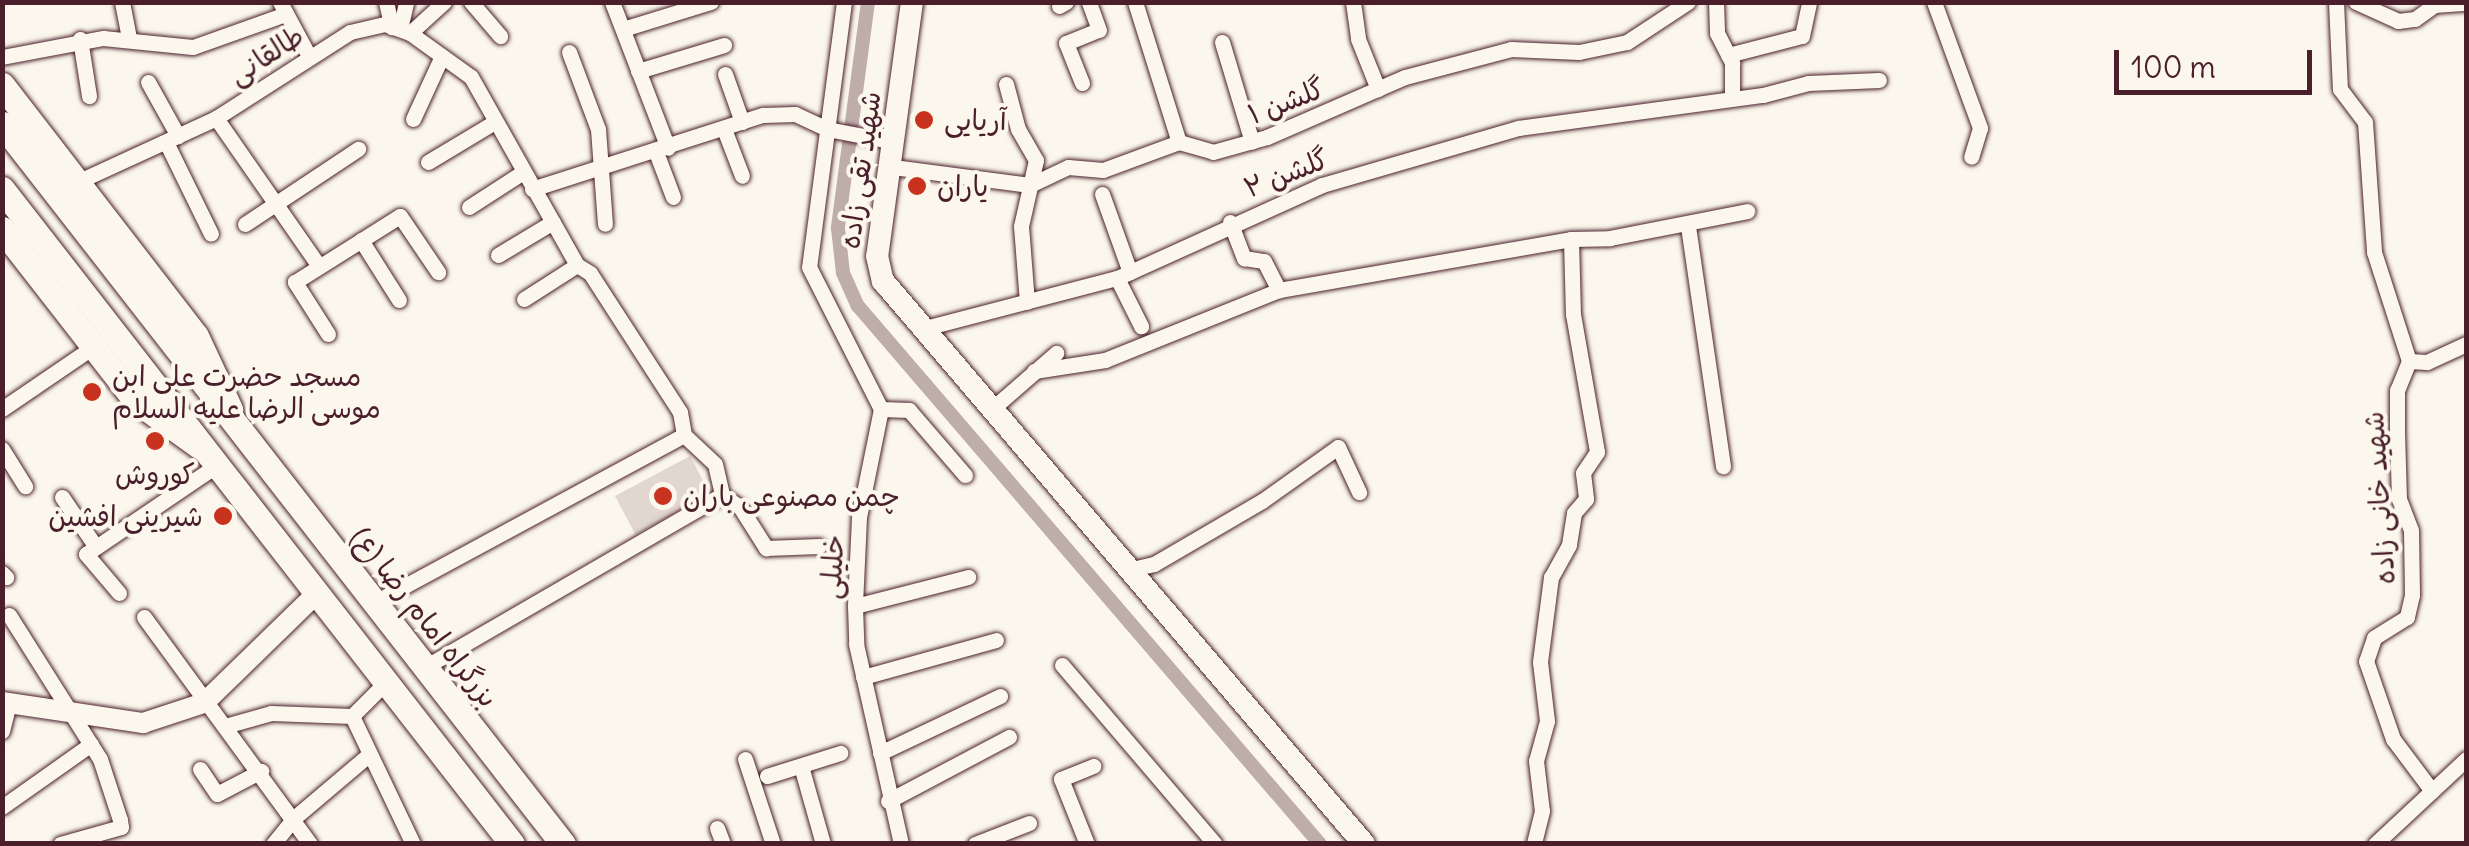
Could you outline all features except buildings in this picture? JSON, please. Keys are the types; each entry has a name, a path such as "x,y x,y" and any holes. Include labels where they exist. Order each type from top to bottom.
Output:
{"main road":[{"name":"شهید تقی زاده","path":"912,2 893,167 876,268 1364,844"},
{"name":"بزرگراه امام رضا (ع)","path":"2,85 196,336 239,428"},
{"name":"بزرگراه امام رضا (ع)","path":"2,124 563,844"},
{"path":"2,190 512,844"},
{"path":"2,229 135,400 212,458"}],"street":[{"path":"122,2 129,40"},
{"path":"386,2 401,30 471,77 493,123 578,265 590,273 624,334 672,399 684,436 715,464 722,496 740,508 766,548 819,546"},
{"path":"401,30 406,2"},
{"path":"401,30 444,2"},
{"path":"471,2 500,36"},
{"path":"612,2 638,71 673,197"},
{"path":"622,30 711,2"},
{"path":"844,2 809,267 881,409 908,410 965,476"},
{"path":"1082,84 1066,43 1099,30 1090,2"},
{"path":"1135,2 1179,142"},
{"path":"1353,2 1358,40 1378,90"},
{"name":"گلشن ۱","path":"893,167 1030,185 1068,166 1103,170 1179,142 1213,152 1252,142 1378,90 1511,49 1579,52 1627,42 1688,2"},
{"path":"1716,2 1717,33 1728,56 1732,98"},
{"path":"1728,56 1802,36 1808,2"},
{"path":"1934,2 1980,128 1971,157"},
{"path":"2336,2 2340,88 2365,122 2374,252 2409,362 2427,362 2466,344"},
{"path":"2356,2 2378,17 2398,20 2415,19 2434,5 2466,2"},
{"path":"2,58 80,39 193,47 282,9 309,56"},
{"name":"طالقانی","path":"77,182 216,118 350,32 401,30"},
{"path":"80,39 88,96"},
{"path":"1222,42 1252,142"},
{"path":"638,71 724,44"},
{"path":"569,52 598,129 605,224"},
{"path":"413,119 442,56"},
{"path":"726,74 742,122"},
{"name":"گلشن ۲","path":"925,328 1123,275 1230,222 1364,171 1518,128 1678,108 1808,83 1879,80"},
{"path":"148,82 211,234"},
{"path":"1006,84 1018,129 1036,160 1021,226 1027,302"},
{"path":"532,189 742,122 794,114 827,129 895,142"},
{"path":"216,118 319,266"},
{"path":"428,162 493,123"},
{"path":"724,129 742,176"},
{"path":"245,224 358,149"},
{"path":"469,206 522,172"},
{"path":"1102,194 1141,326"},
{"path":"1034,371 1104,360 1280,290 1570,239 1688,226 1748,210"},
{"path":"328,334 295,282 400,216 438,272"},
{"path":"498,255 553,222"},
{"path":"1230,222 1244,258 1264,261 1280,290"},
{"path":"1688,226 1723,466"},
{"path":"1534,844 1542,810 1536,761 1548,721 1540,662 1552,577 1569,545 1574,514 1586,499 1582,473 1598,452 1572,314 1570,239"},
{"path":"360,240 400,300"},
{"path":"524,299 578,265"},
{"path":"2,409 94,346"},
{"path":"992,408 1056,353"},
{"name":"شهید خانی زاده","path":"2409,362 2397,390 2397,432 2399,498 2411,530 2412,595 2407,618 2374,638 2366,662 2393,739 2432,791"},
{"name":"خلیلی","path":"881,409 859,517 854,606 863,677 888,801 901,844"},
{"path":"375,602 684,436"},
{"path":"1132,569 1154,564 1262,500 1338,447 1358,492"},
{"path":"2,449 25,486"},
{"path":"120,593 86,554 212,458"},
{"path":"425,667 722,496"},
{"path":"62,497 96,547"},
{"path":"854,606 968,577"},
{"path":"2,730 6,703 142,723 204,703 317,593"},
{"path":"10,616 91,744 121,827 60,844"},
{"path":"144,617 204,703 262,771 310,844"},
{"path":"863,677 996,640"},
{"path":"1062,665 1215,844"},
{"path":"225,726 271,713 352,716 386,682"},
{"path":"880,753 1000,696"},
{"path":"352,716 367,756 413,844"},
{"path":"888,801 1009,737"},
{"path":"2,807 91,744"},
{"path":"767,776 840,752"},
{"path":"273,844 294,818 367,756"},
{"path":"745,759 773,844"},
{"path":"2375,844 2466,760"},
{"path":"801,766 823,844"},
{"path":"1088,844 1061,779 1093,766"},
{"path":"200,769 218,794 262,771"},
{"path":"975,844 1029,822"}],"shaded area":[{"name":"چمن مصنوعی باران","path":"690,456 711,495 636,535 615,496"}],"waterway":[{"path":"868,2 838,228 843,273 858,306 1320,844"}],"place":[{"name":"آریایی","path":"924,120"},
{"name":"یاران","path":"917,186"},
{"name":"مسجد حضرت علی ابن موسی الرضا علیه السلام","path":"92,392"},
{"name":"کوروش","path":"155,441"},
{"name":"چمن مصنوعی باران","path":"663,496"},
{"name":"شیرینی افشین","path":"223,516"}]}
